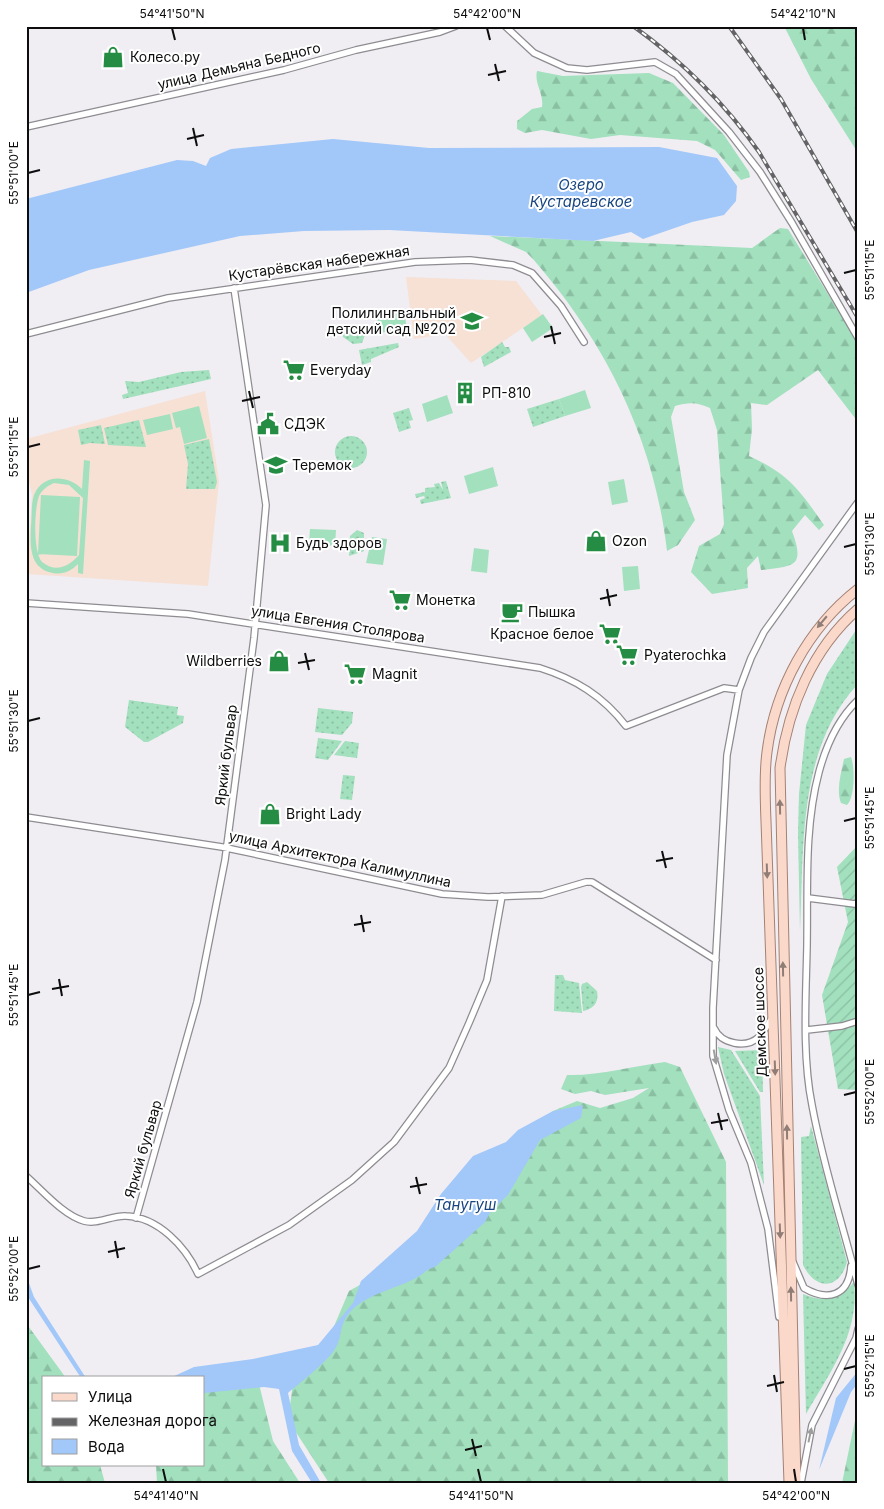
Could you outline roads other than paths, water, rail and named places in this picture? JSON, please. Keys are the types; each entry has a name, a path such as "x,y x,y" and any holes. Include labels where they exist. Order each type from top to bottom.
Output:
{"main road":[{"name":"Демское шоссе","path":"789,1483 766,820 767,752 781,698 811,638 821,623 858,589"},
{"name":"Демское шоссе","path":"796,1483 780,768 784,741 807,675 825,645 858,609"}],"street":[{"name":"улица Демьяна Бедного","path":"26,126 284,70 356,50 440,32 456,26"},
{"path":"505,26 534,53 567,68 587,70 655,62 676,74 729,132 760,172 792,222 858,338"},
{"name":"Кустарёвская набережная","path":"26,334 160,300 419,262 476,260 513,265 526,270 538,278 563,309 584,342"},
{"name":"Яркий бульвар","path":"136,1218 197,1002 227,848 256,624 266,518 266,498 234,288"},
{"path":"784,1364 768,1229 752,1163 729,1110 713,1056 713,1008 727,756 739,690 751,658 764,632 858,502"},
{"name":"улица Евгения Столярова","path":"26,603 188,614 540,668 558,673 586,688 608,706 626,726 724,688 739,690"},
{"path":"858,700 836,727 819,773 810,829 807,1030 811,1104 858,1285"},
{"name":"улица Архитектора Калимуллина","path":"26,817 227,848 423,891 466,896 542,895 586,882 592,882 716,960"},
{"path":"26,1176 70,1214 85,1221 126,1216 136,1218 159,1228 179,1244 193,1262 198,1274 289,1225 352,1180 394,1142 449,1068 487,980 502,896"},
{"path":"808,898 855,904 858,902"},
{"path":"713,1008 714,1030 723,1039 736,1044 746,1043 759,1037 773,1016"},
{"path":"807,1030 842,1026 858,1021"},
{"path":"789,1224 793,1261 804,1288 825,1297 837,1294 847,1283 851,1259"},
{"path":"801,1483 812,1425 856,1338 858,1329"}],"water":[{"name":"Озеро Кустаревское","path":"333,139 429,148 659,147 717,158 737,186 736,201 724,215 692,222 643,239 631,232 593,241 389,230 304,231 240,236 89,270 26,293 26,199 177,160 193,161 206,166 210,158 231,149"},
{"name":"Танугуш","path":"583,1105 581,1118 540,1140 508,1195 491,1211 485,1222 435,1267 359,1304 345,1319 335,1349 326,1360 288,1393 299,1445 321,1483 312,1483 292,1451 279,1389 264,1387 205,1393 205,1376 174,1376 194,1367 253,1359 318,1345 353,1303 361,1281 417,1231 441,1194 473,1156 506,1142 518,1130 553,1111"},
{"path":"26,1275 34,1297 85,1376 80,1376 26,1294"},
{"path":"858,1371 858,1383 851,1392 819,1470 836,1398"}],"railway":[{"path":"633,26 668,53 701,83 746,134 759,152 858,318"},
{"path":"729,26 781,99 858,233"}],"place":[{"name":"Колесо.ру","path":"113,57"},
{"name":"Полилингвальный детский сад №202","path":"472,321"},
{"name":"Everyday","path":"294,370"},
{"name":"РП-810","path":"465,393"},
{"name":"СДЭК","path":"268,424"},
{"name":"Теремок","path":"276,465"},
{"name":"Ozon","path":"596,541"},
{"name":"Будь здоров","path":"280,543"},
{"name":"Монетка","path":"400,600"},
{"name":"Пышка","path":"512,612"},
{"name":"Красное белое","path":"610,634"},
{"name":"Pyaterochka","path":"627,655"},
{"name":"Wildberries","path":"279,661"},
{"name":"Magnit","path":"355,674"},
{"name":"Bright Lady","path":"270,814"}]}
